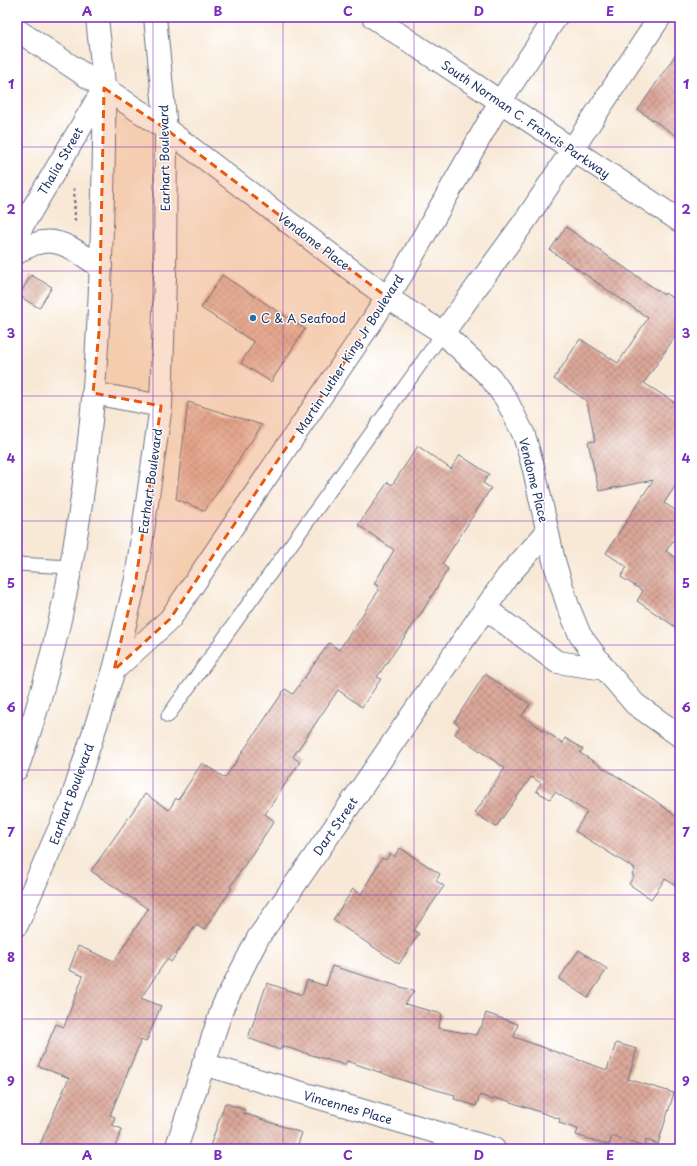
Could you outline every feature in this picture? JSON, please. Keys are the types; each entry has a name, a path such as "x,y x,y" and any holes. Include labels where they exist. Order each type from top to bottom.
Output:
{"street":[{"path":"17,769 49,668 70,567 80,512 93,393 99,332 104,165 104,88 97,17"},
{"name":"Earhart Boulevard","path":"17,925 71,802 114,670 136,579 161,406 166,278 166,129 155,17"},
{"name":"South Norman C. Francis Parkway","path":"373,17 680,221"},
{"name":"Martin Luther King Jr Boulevard","path":"114,670 170,619 388,298 500,102 556,17"},
{"path":"443,333 527,218 660,17"},
{"path":"17,30 166,129"},
{"name":"Thalia Street","path":"17,235 104,88"},
{"name":"Vendome Place","path":"166,129 388,298 443,333 490,377 506,399 524,435 534,470 554,561 568,606 580,634 605,669 636,704 680,736"},
{"path":"17,253 31,244 48,241 63,243 101,267"},
{"path":"93,393 161,406"},
{"name":"Dart Street","path":"176,1149 223,1006 258,938 506,577 547,532"},
{"path":"485,608 557,662 605,669"},
{"name":"Vincennes Place","path":"203,1064 494,1149"}],"lane":[{"path":"168,716 443,333"},
{"path":"17,564 70,567"}],"path":[{"path":"74,187 75,251"}],"highlighted area":[{"path":"104,88 166,129 388,298 170,619 114,670 136,579 161,406 93,393 99,332"}],"building":[{"path":"680,48 680,138 638,110"},
{"path":"566,227 664,295 665,293 680,303 680,329 644,383 680,406 680,479 664,503 680,513 680,530 666,551 680,561 680,630 637,601 643,591 621,577 627,567 606,553 653,480 599,491 588,442 595,441 587,401 554,379 580,339 618,363 648,318 550,250"},
{"path":"31,275 52,287 39,308 19,296"},
{"name":"C & A Seafood","path":"222,275 305,329 271,382 241,363 254,342 201,308"},
{"path":"188,402 262,425 205,511 176,499"},
{"path":"418,446 451,469 460,455 489,474 483,483 491,488 442,564 448,569 422,612 377,677 381,679 362,707 338,690 293,757 300,762 265,814 274,821 230,887 232,888 204,930 196,925 171,962 167,959 141,998 161,1006 146,1042 141,1040 110,1115 115,1117 112,1125 122,1129 114,1149 38,1149 69,1078 38,1066 56,1024 64,1027 83,976 69,970 78,946 114,961 148,909 91,871 145,794 169,810 176,798 178,800 202,763 225,778 285,689 293,694 329,643 339,650 379,590 377,589 379,586 374,584 394,550 358,525 388,482 392,485"},
{"path":"485,674 530,704 522,716 563,743 565,738 583,749 580,753 653,799 680,819 680,888 665,879 651,899 629,884 634,876 632,875 635,869 575,831 587,812 555,792 550,799 536,791 541,783 531,777 496,827 475,813 505,768 455,734 460,726 454,722"},
{"path":"400,848 440,874 436,881 444,886 414,930 419,934 399,964 333,920 353,889 361,894 382,858 386,860 390,854 394,857"},
{"path":"579,950 607,969 588,998 559,979"},
{"path":"332,966 414,991 405,1004 442,1014 438,1028 476,1035 479,1028 481,1028 486,1013 518,1024 514,1037 607,1070 616,1043 637,1049 628,1079 674,1093 658,1144 646,1140 644,1147 612,1136 609,1145 576,1135 578,1129 559,1123 560,1119 505,1100 494,1098 493,1100 480,1095 476,1106 454,1099 455,1095 408,1082 347,1061 345,1065 282,1046 280,1050 248,1038 267,983 302,995 307,980 326,986"},
{"path":"225,1103 245,1110 243,1113 302,1133 296,1149 209,1149"}],"place":[{"name":"C & A Seafood","path":"253,318"}]}
